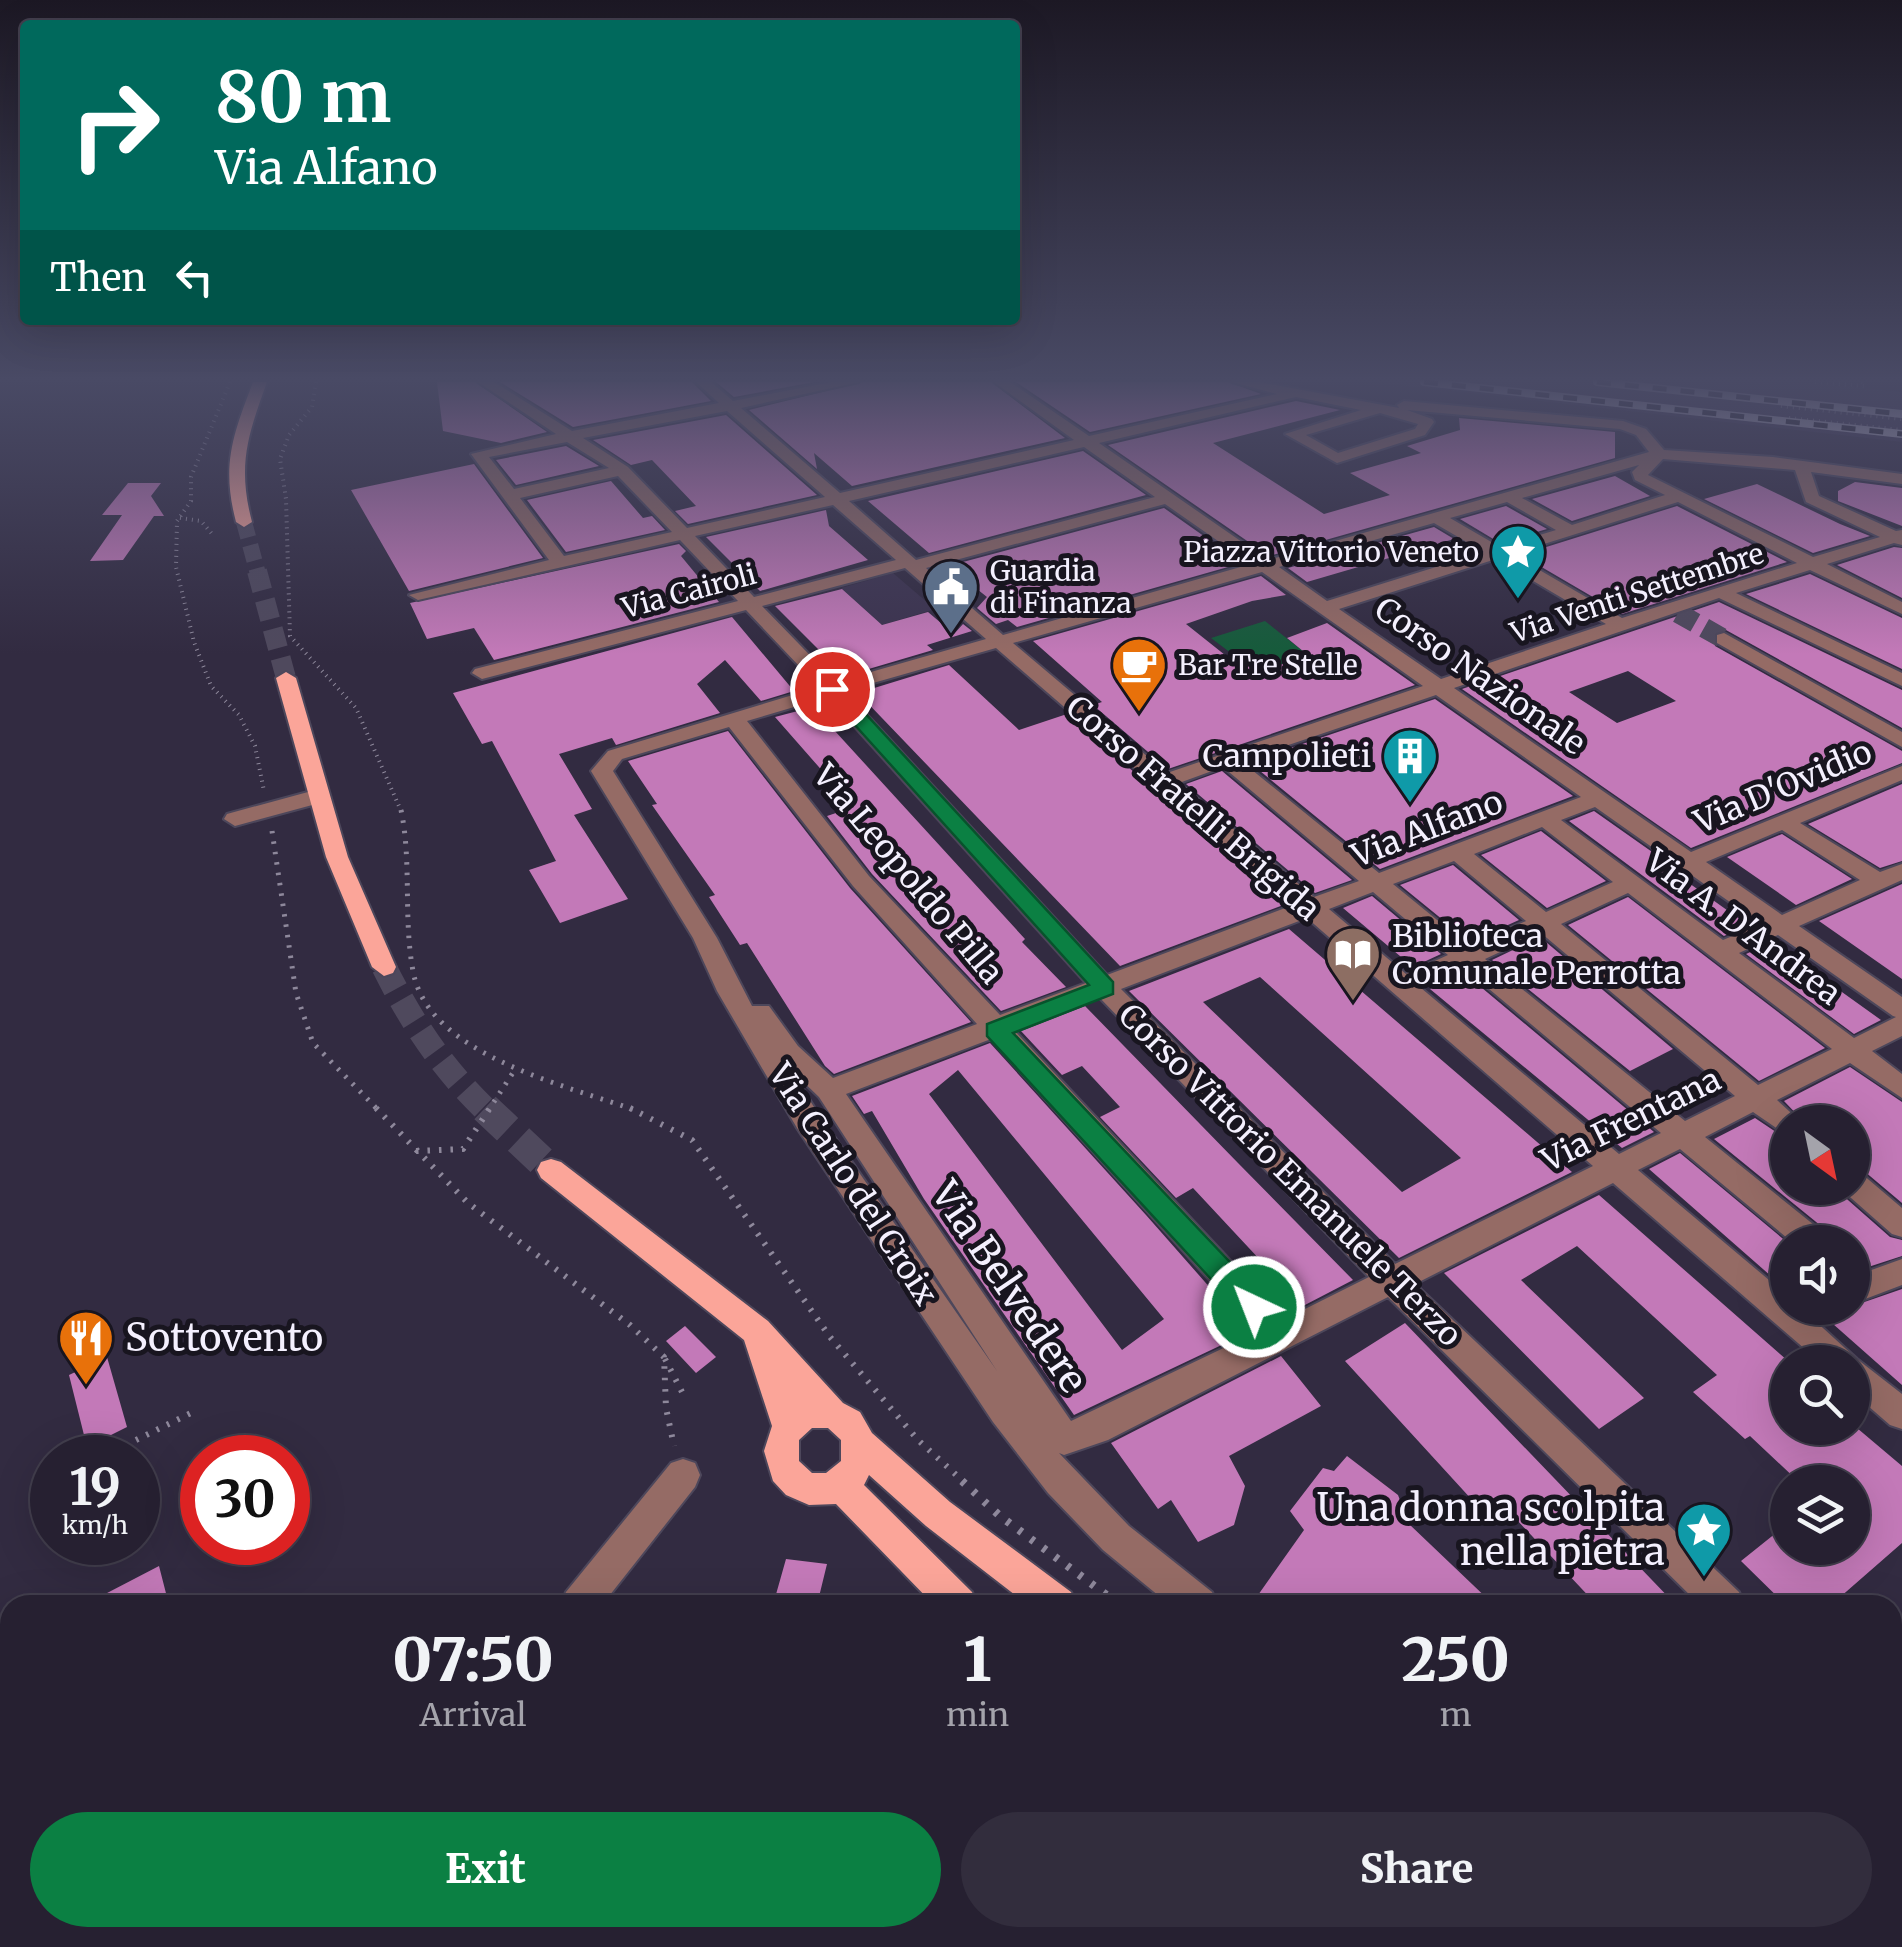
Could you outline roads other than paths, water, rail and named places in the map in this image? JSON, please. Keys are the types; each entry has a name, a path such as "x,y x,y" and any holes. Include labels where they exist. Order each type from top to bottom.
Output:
{"main road":[{"path":"231,473 244,522"},
{"path":"286,678 358,914 384,967"},
{"path":"550,1170 756,1331 832,1414 852,1425 860,1445 938,1514 1045,1595"},
{"path":"756,1331 789,1428"},
{"path":"832,1414 808,1415 789,1428 779,1456 786,1475 815,1490 839,1484 856,1466 860,1445"},
{"path":"839,1484 949,1595"}],"street":[{"path":"493,473 560,563"},
{"path":"510,495 609,473"},
{"name":"Corso Vittorio Emanuele Terzo","path":"625,473 832,689 1104,988 1391,1280 1716,1595"},
{"name":"Corso Fratelli Brigida","path":"806,473 1614,1167 1770,1288"},
{"path":"418,595 955,473"},
{"name":"Corso Nazionale","path":"1133,473 1902,1010"},
{"path":"734,719 1505,495 1603,473"},
{"path":"1659,473 1677,497 1902,609"},
{"path":"1743,473 1769,476 1796,473"},
{"path":"1804,473 1812,499 1899,538"},
{"path":"1826,473 1896,480"},
{"path":"1505,495 1569,530"},
{"path":"1326,607 1677,497"},
{"name":"Via Cairoli","path":"482,673 1169,498"},
{"path":"1434,516 1621,625"},
{"name":"Via Venti Settembre","path":"1163,782 1621,625 1674,611 1720,592 1899,538"},
{"path":"1720,592 1902,680"},
{"path":"1724,639 1902,741"},
{"name":"Via Carlo del Croix","path":"734,719 615,756 602,771 705,938 730,991 807,1120 1004,1411 1060,1481 1116,1538 1187,1595"},
{"name":"Via Leopoldo Pilla","path":"734,719 861,881 1280,1334"},
{"path":"1227,760 1793,1225"},
{"name":"Via D'Ovidio","path":"1689,861 1786,824 1902,772"},
{"path":"235,818 319,796"},
{"name":"Via Alfano","path":"829,1090 996,1030 1599,798"},
{"name":"Via A. D'Andrea","path":"1544,818 1902,1088"},
{"path":"1786,824 1878,882"},
{"path":"1458,853 1770,1110"},
{"path":"1723,950 1902,871"},
{"path":"1402,986 1631,883"},
{"name":"Via Belvedere","path":"705,938 789,1052 829,1090 1024,1387 1064,1439 1096,1429 1391,1280"},
{"name":"Via Frentana","path":"1391,1280 1902,1025"},
{"path":"1870,1197 1902,1225"},
{"path":"1870,1280 1902,1272"},
{"name":"Corso Fratelli Brigida","path":"1813,1325 1828,1345"},
{"path":"1870,1387 1902,1414"},
{"path":"587,1595 683,1476"}],"tunnel":[{"path":"244,522 258,574"},
{"path":"257,571 286,678"},
{"path":"1678,613 1724,639"},
{"path":"384,967 429,1044 487,1111"},
{"path":"485,1108 551,1170"}],"place":[{"name":"Piazza Vittorio Veneto","path":"1518,601"},
{"name":"Guardia di Finanza","path":"951,636"},
{"name":"Bar Tre Stelle","path":"1139,714"},
{"name":"Campolieti","path":"1410,805"},
{"name":"Biblioteca Comunale Perrotta","path":"1353,1003"},
{"name":"Sottovento","path":"86,1387"},
{"name":"Una donna scolpita nella pietra","path":"1704,1579"}]}
